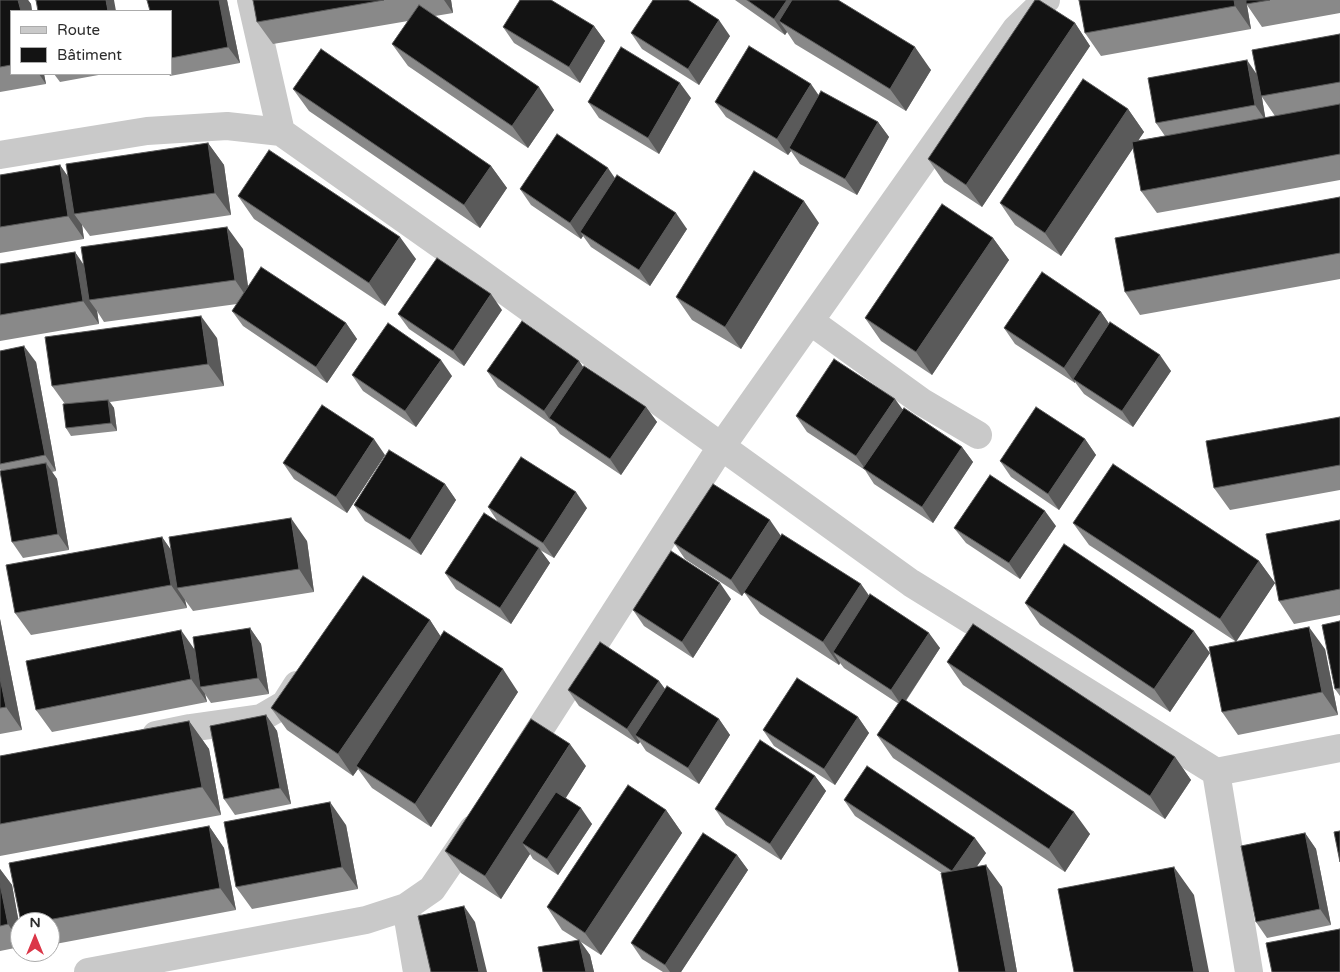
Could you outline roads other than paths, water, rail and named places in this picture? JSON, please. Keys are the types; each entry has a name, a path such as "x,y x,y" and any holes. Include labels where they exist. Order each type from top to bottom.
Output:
{"street":[{"path":"251,0 281,132"},
{"path":"509,775 721,447 1016,28 1042,1"},
{"path":"0,155 147,131 227,126 281,132 911,583 1216,772 1340,748"},
{"path":"810,321 922,402 978,435"},
{"path":"133,739 190,728 262,718 285,704 311,663"},
{"path":"1216,772 1249,972"},
{"path":"88,972 366,920 406,907 432,889 487,808"},
{"path":"406,907 418,972"}]}
